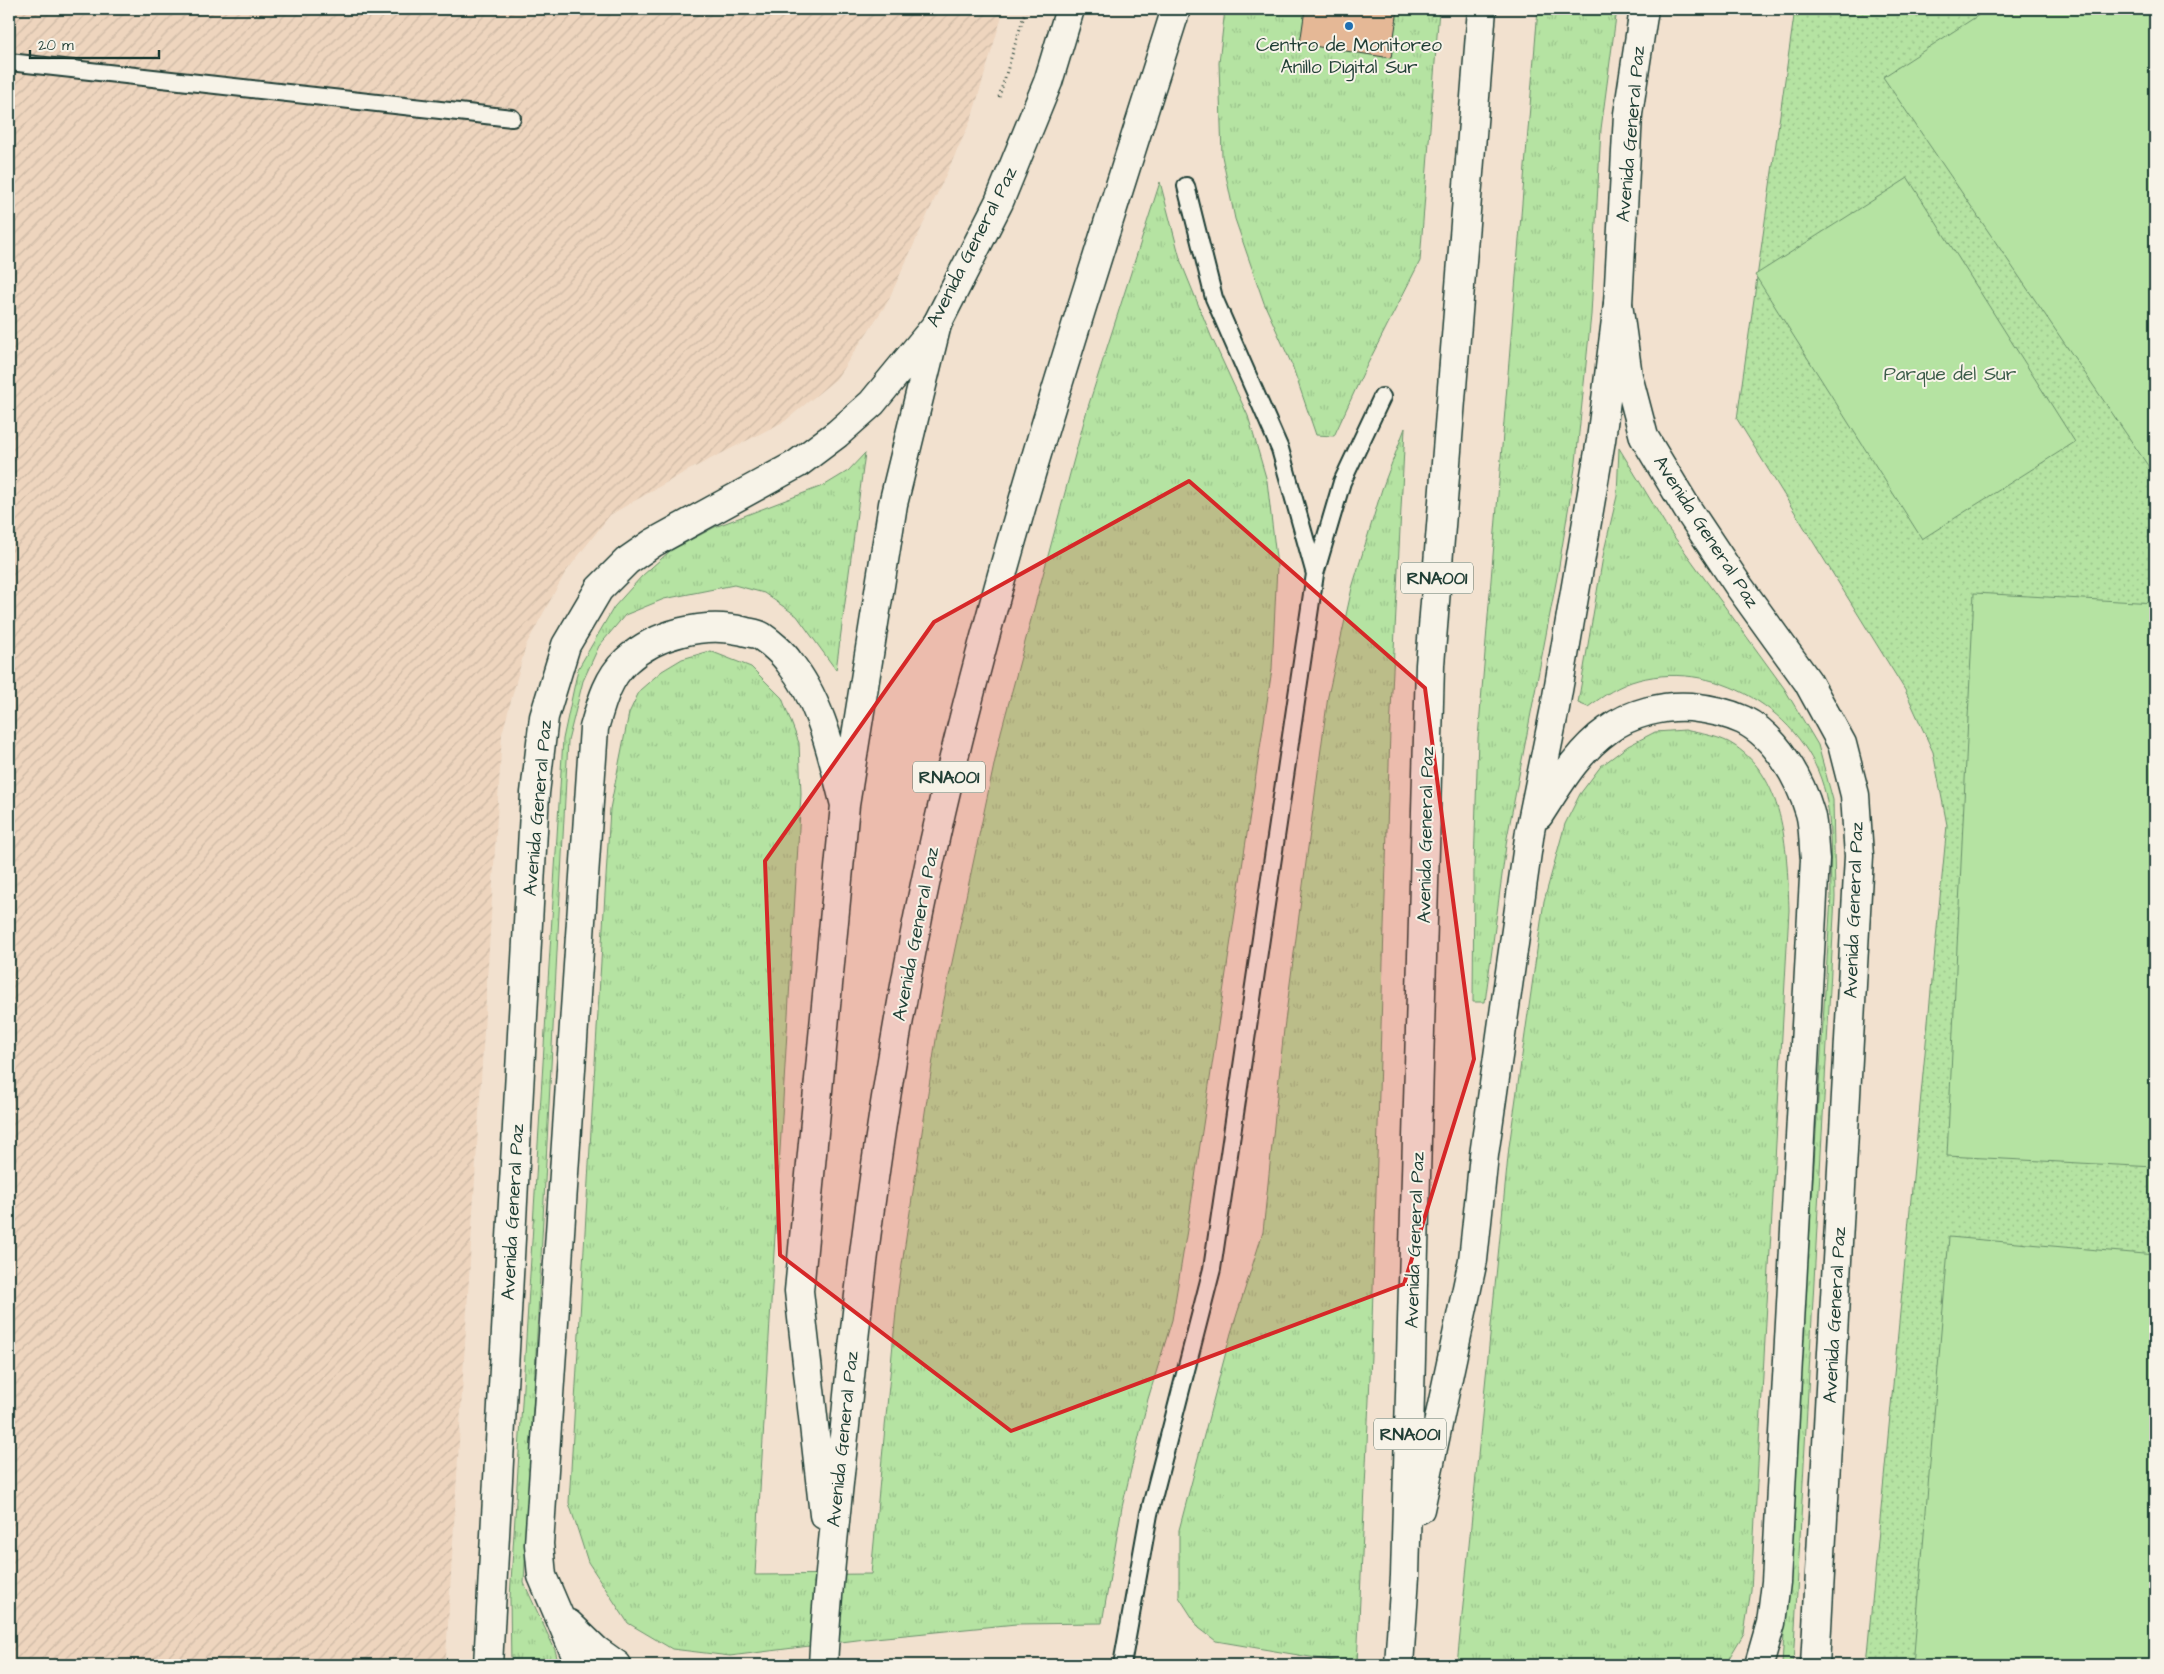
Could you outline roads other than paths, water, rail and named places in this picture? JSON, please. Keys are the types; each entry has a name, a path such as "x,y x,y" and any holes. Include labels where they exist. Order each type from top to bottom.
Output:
{"main road":[{"name":"Avenida General Paz","path":"488,1665 535,793 544,716 566,645 599,589 627,561 653,543 797,464 837,434 872,402 937,324 1002,192 1048,82 1070,9"},
{"name":"Avenida General Paz","path":"823,1665 830,1569 860,1274 897,1024 940,815 988,620 1038,446 1176,9"},
{"name":"Avenida General Paz","path":"1399,1664 1405,1576 1414,1292 1430,664 1482,9"},
{"name":"Avenida General Paz","path":"1644,9 1628,114 1618,304 1628,376 1644,437 1688,510 1738,585 1808,682 1842,744 1855,795 1859,856 1815,1665"},
{"path":"1405,1576 1473,1260 1484,1155 1530,831 1555,708 1601,440 1618,304"},
{"path":"830,1569 799,1291 845,805 893,504 937,324"},
{"path":"580,1665 542,1576 539,1544 594,728 604,691 626,661 658,640 692,630 725,627 760,636 788,660 808,689 821,720 845,805"},
{"path":"1530,831 1560,781 1587,747 1609,729 1634,716 1677,706 1714,710 1744,720 1772,743 1794,775 1810,814 1814,859 1776,1582 1771,1623 1759,1665"},
{"path":"558,1614 596,1650 617,1665"}],"lane":[{"path":"9,62 512,118"},
{"path":"1186,186 1214,298 1280,449 1315,574"},
{"path":"1122,1665 1150,1514 1212,1268 1315,574 1342,482 1382,397"}],"place":[{"name":"Centro de Monitoreo Anillo Digital Sur","path":"1349,26"}],"park label":[{"name":"Parque del Sur","path":"1950,374"}]}
